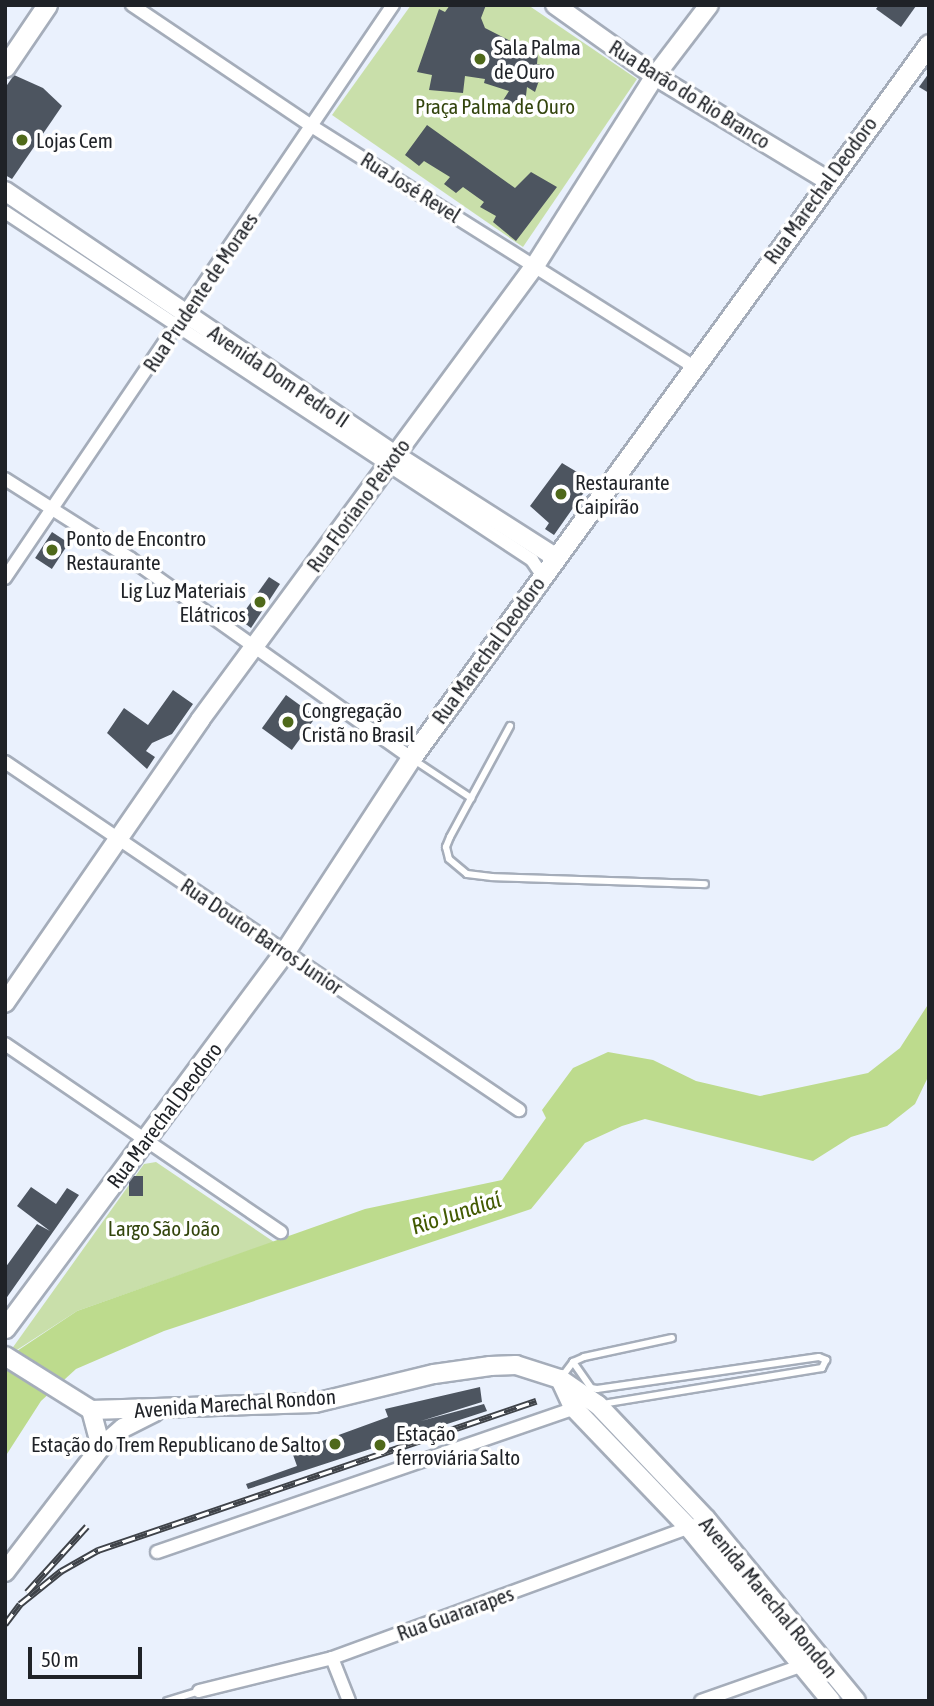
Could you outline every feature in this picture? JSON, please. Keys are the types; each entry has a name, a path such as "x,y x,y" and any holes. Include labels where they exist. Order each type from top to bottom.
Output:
{"main road":[{"path":"5,67 47,5"},
{"name":"Rua Barão do Rio Branco","path":"555,5 655,76 827,180"},
{"name":"Rua Floriano Peixoto","path":"5,1003 256,646 536,264 655,76 709,5"},
{"name":"Rua Marechal Deodoro","path":"5,1328 285,951 411,758 827,180 929,44"},
{"name":"Avenida Dom Pedro II","path":"5,191 183,320 391,459 555,557"},
{"name":"Avenida Marechal Rondon","path":"5,1356 68,1399 92,1410 315,1403 434,1374 490,1366 516,1365 559,1379 598,1405 706,1519 856,1701"},
{"name":"Avenida Marechal Rondon","path":"559,1379 573,1407 689,1528 831,1701"},
{"path":"5,1572 101,1447 123,1427 160,1409"},
{"path":"92,1410 101,1447"}],"street":[{"name":"Rua José Revel","path":"132,5 310,125 536,264 693,366"},
{"name":"Rua Prudente de Moraes","path":"5,578 183,320 310,125 393,5"},
{"path":"5,212 183,320"},
{"path":"391,459 532,560 542,575"},
{"path":"5,479 131,559 411,758"},
{"name":"Rua Doutor Barros Junior","path":"5,762 519,1110"},
{"path":"5,1044 281,1232"},
{"path":"157,1552 573,1407 598,1405"},
{"name":"Rua Guararapes","path":"199,1691 332,1658 689,1528 706,1519"},
{"path":"332,1658 348,1701"},
{"path":"701,1701 820,1658"}],"lane":[{"path":"510,726 446,847 449,859 467,874 705,884"},
{"path":"411,758 471,798"},
{"path":"559,1379 573,1362 672,1338"},
{"path":"573,1362 594,1389 820,1357 826,1360 822,1368 598,1405"},
{"path":"167,1701 199,1691"}],"green space":[{"name":"Praça Palma de Ouro","path":"411,5 528,5 637,79 523,247 332,115"},
{"name":"Largo São João","path":"156,1162 274,1242 77,1311 6,1357 144,1164"}],"water":[{"name":"Rio Jundiaí","path":"929,1003 929,1075 915,1104 887,1126 851,1137 813,1161 645,1119 622,1126 585,1143 531,1209 164,1331 76,1369 41,1401 5,1457 5,1359 77,1311 365,1209 502,1180 546,1118 542,1110 573,1068 608,1052 653,1060 696,1081 760,1096 868,1073 900,1048"}],"building":[{"name":"Sala Palma de Ouro","path":"450,5 486,5 481,18 485,28 524,48 539,42 537,64 544,66 535,92 527,87 525,104 513,114 502,102 509,91 484,83 485,79 465,76 463,93 429,90 432,75 417,72 439,9 445,12"},
{"path":"879,5 916,6 901,27 876,9"},
{"path":"929,73 929,93 919,87"},
{"name":"Lojas Cem","path":"14,75 43,88 62,106 12,179 5,175 5,88"},
{"path":"427,125 515,188 531,172 557,187 516,241 493,222 496,216 480,207 484,202 463,187 456,193 444,184 450,177 424,161 419,166 405,155"},
{"name":"Restaurante Caipirão","path":"562,463 592,481 554,535 545,529 549,523 530,506"},
{"name":"Ponto de Encontro Restaurante","path":"52,532 69,543 52,569 35,558"},
{"name":"Lig Luz Materiais Elátricos","path":"269,577 280,584 251,628 239,619"},
{"path":"173,690 193,704 172,734 152,743 146,751 155,757 147,769 107,733 124,708 148,725"},
{"name":"Congregação Cristã no Brasil","path":"286,695 316,717 292,750 262,728"},
{"path":"129,1176 143,1176 143,1196 129,1196"},
{"path":"31,1187 56,1204 67,1188 79,1195 5,1300 5,1268 37,1224 50,1231 17,1206"},
{"path":"480,1387 482,1402 421,1421 484,1404 487,1411 248,1489 246,1484 297,1466 292,1452 388,1417 385,1409"}],"railway":[{"path":"5,1624 20,1604 61,1571 98,1550 536,1401"},
{"path":"27,1592 87,1526"}],"place":[{"name":"Sala Palma de Ouro","path":"480,59"},
{"name":"Lojas Cem","path":"22,140"},
{"name":"Restaurante Caipirão","path":"561,494"},
{"name":"Ponto de Encontro Restaurante","path":"52,550"},
{"name":"Lig Luz Materiais Elátricos","path":"260,602"},
{"name":"Congregação Cristã no Brasil","path":"288,722"},
{"name":"Estação do Trem Republicano de Salto","path":"335,1444"},
{"name":"Estação ferroviária Salto","path":"380,1445"}]}
